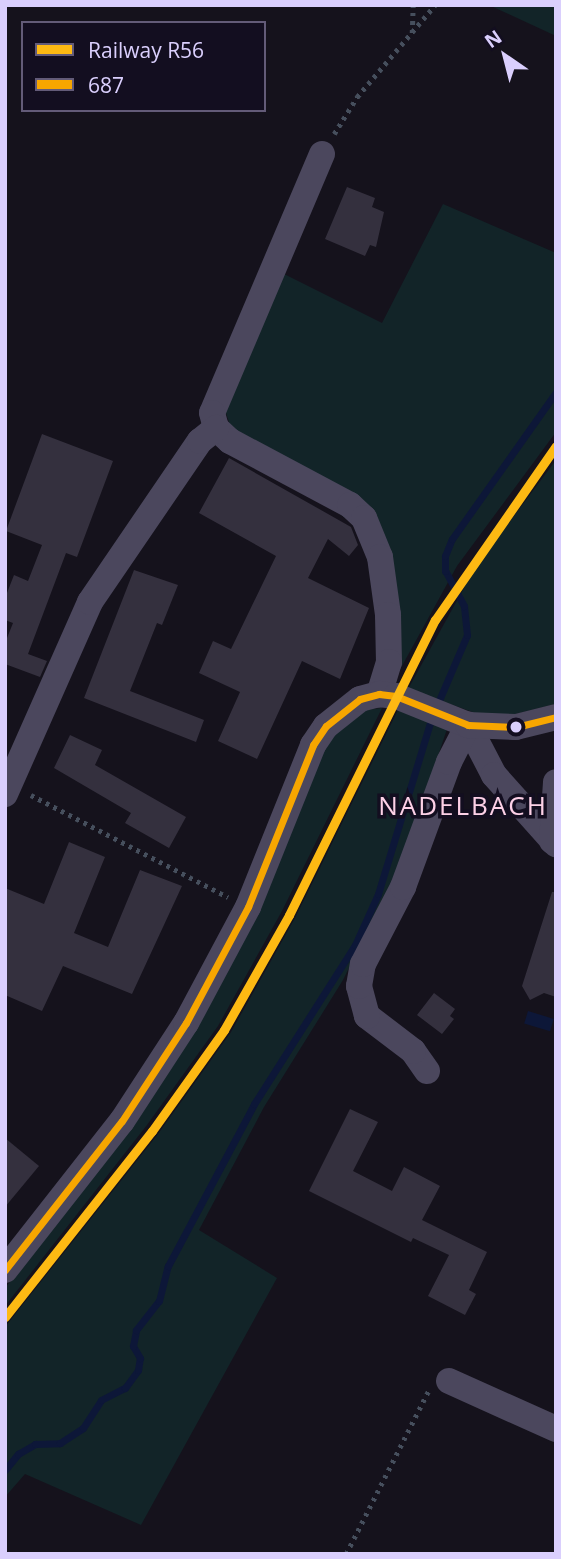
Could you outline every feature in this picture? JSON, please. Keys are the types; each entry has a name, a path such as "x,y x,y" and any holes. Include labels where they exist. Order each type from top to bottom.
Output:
{"street":[{"path":"323,155 215,397 212,413 216,428 230,442 350,505 365,518 380,558 388,615 389,662 379,694"},
{"path":"7,789 90,602 200,441 216,428"},
{"path":"5,1270 148,1083 248,907 313,745 342,710 379,694 462,723 516,727 556,717"},
{"path":"462,723 494,775 554,842"},
{"path":"427,1071 412,1051 367,1016 359,986 363,964 403,887 462,723"},
{"path":"554,842 556,782"},
{"path":"449,1381 556,1429"}],"path":[{"path":"412,34 413,5"},
{"path":"323,155 357,97 435,5"},
{"path":"7,789 248,907"},
{"path":"346,1554 427,1392 449,1381"}],"shaded area":[{"path":"489,5 556,5 556,36"},
{"path":"443,204 556,253 556,432 457,566 397,675 391,554 242,437 230,425 224,407 280,272 382,323"},
{"path":"556,460 555,704 508,716 478,714 408,689 475,568"},
{"path":"382,708 282,911 218,1026 147,1125 5,1306 5,1288 132,1126 197,1028 324,751 335,734 364,710"},
{"path":"398,710 447,729 405,855 343,980 264,1107 199,1230 277,1278 141,1525 25,1474 5,1497 5,1327 158,1134 231,1032 295,918"}],"water":[{"path":"528,1011 554,1019 550,1031 524,1023"}],"building":[{"path":"347,187 375,198 372,207 384,212 376,247 370,245 365,256 325,239"},
{"path":"42,434 113,461 77,557 66,553 28,654 47,661 40,677 5,664 5,643 13,623 5,620 5,598 14,575 28,581 42,545 6,531"},
{"path":"229,458 351,527 358,545 349,556 328,539 308,578 369,608 340,679 302,661 257,759 218,741 240,692 199,673 213,641 231,649 276,556 199,513"},
{"path":"134,570 178,585 162,625 157,623 130,691 204,720 196,742 84,698"},
{"path":"70,735 102,750 95,765 186,817 169,848 125,823 131,813 54,768"},
{"path":"69,842 105,857 74,933 108,947 140,870 182,886 132,994 63,966 42,1011 5,995 5,888 44,904"},
{"path":"552,892 556,892 556,997 544,993 530,1000 522,986"},
{"path":"434,993 455,1009 450,1016 454,1019 442,1034 417,1015"},
{"path":"350,1109 378,1122 353,1171 392,1191 404,1167 440,1186 422,1220 487,1252 469,1290 476,1294 465,1315 428,1296 449,1255 413,1238 411,1242 309,1191"},
{"path":"5,1138 39,1166 5,1207"}],"waterway":[{"path":"437,705 467,635 464,606 445,571 445,556 452,539 556,392"},
{"path":"5,1470 18,1454 35,1444 60,1443 83,1428 101,1400 125,1388 138,1370 140,1358 133,1346 136,1330 159,1301 168,1266 254,1104 355,945 378,894 432,716"}],"rail line":[{"name":"R56","path":"5,1317 152,1131 224,1030 289,915 435,620 556,446"}],"transit line":[{"name":"687","path":"5,1270 122,1121 186,1023 248,907 313,745 326,726 360,699 379,694 396,696 468,725 516,727 556,717"}],"district":[{"name":"NADELBACH","path":"463,806"}]}
